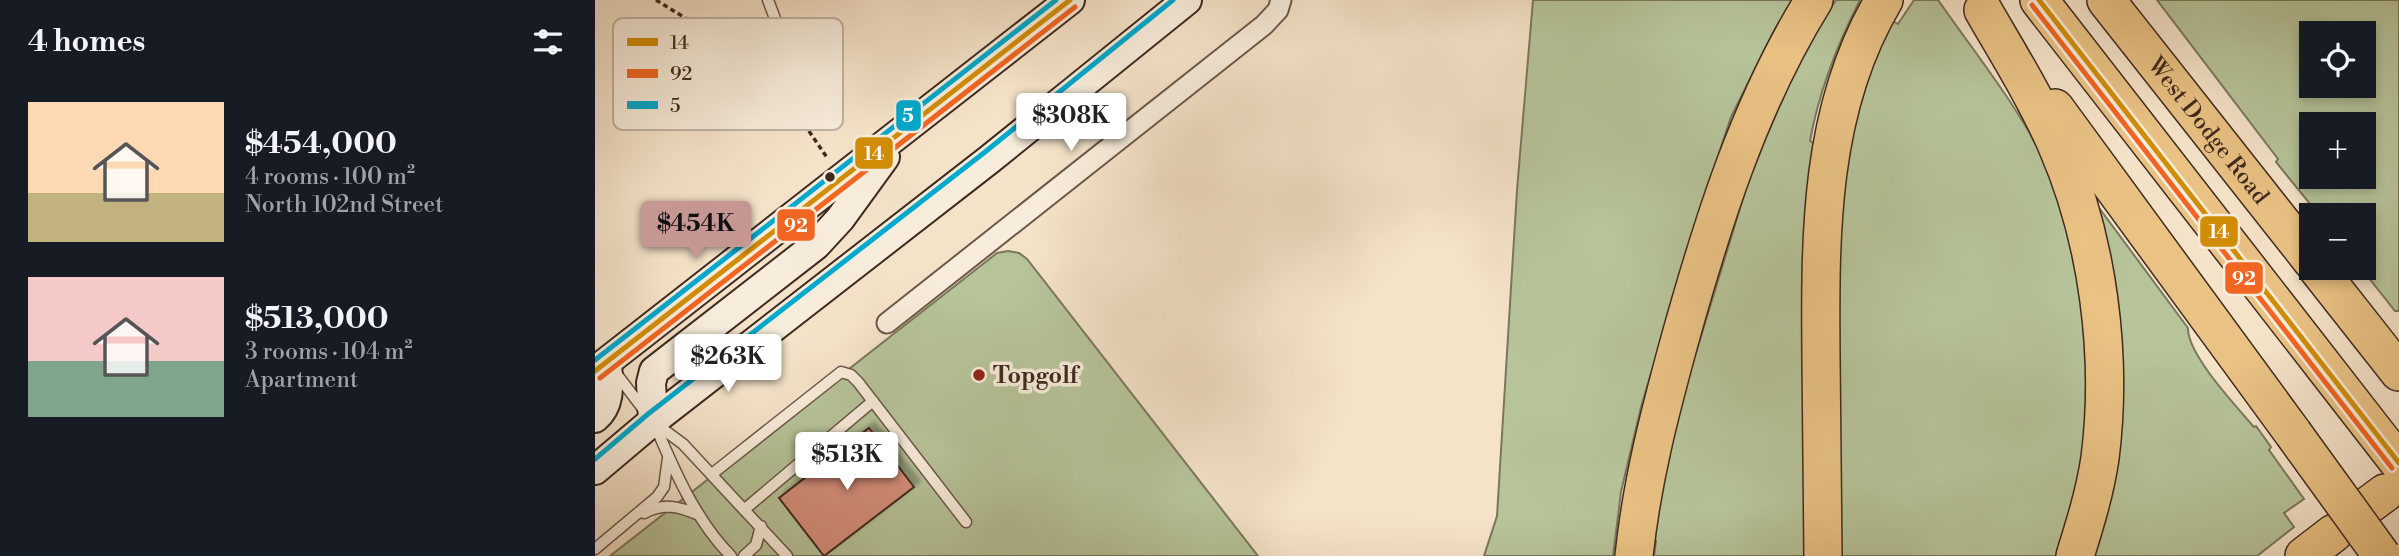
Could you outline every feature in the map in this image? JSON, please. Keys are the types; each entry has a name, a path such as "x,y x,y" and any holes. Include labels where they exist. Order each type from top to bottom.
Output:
{"highway":[{"path":"1634,556 1641,493 1650,450 1689,306 1725,190 1768,81 1814,0"},
{"path":"1823,556 1821,312 1827,176 1832,139 1845,86 1859,49 1884,0"},
{"path":"2039,0 2343,392 2383,488"},
{"name":"West Dodge Road","path":"2106,0 2299,245"},
{"path":"1979,5 2382,556"},
{"path":"1979,5 2024,79 2058,148 2086,231 2096,279 2101,320 2103,392 2100,458 2090,510 2074,556"},
{"path":"2326,280 2393,365"},
{"path":"2304,556 2334,533"}],"main road":[{"path":"595,418 604,411 608,388 599,360 1070,0"},
{"path":"595,470 653,421 979,167 1187,0"},
{"path":"653,421 651,383 654,371 816,245 841,219 911,124"}],"street":[{"path":"887,323 1255,33 1278,10 1282,0"}],"lane":[{"path":"768,0 775,18"},
{"path":"599,360 653,421 683,444 787,556"},
{"path":"712,474 841,372 851,375 873,401 966,522"},
{"path":"745,509 873,401"},
{"path":"653,421 700,516 731,556"},
{"path":"595,549 657,497 664,487 669,457"},
{"path":"634,518 662,506 684,509 700,516"},
{"path":"744,556 756,545 761,526"}],"path":[{"path":"656,0 686,18"},
{"path":"806,130 829,161"}],"green space":[{"path":"1533,0 1794,0 1775,29 1731,117 1696,223 1641,407 1621,492 1613,556 1484,556 1497,516 1517,190"},
{"path":"1836,0 1860,0 1830,69 1818,104 1810,141 1814,143 1808,198 1808,556 1654,556 1656,541 1650,539 1667,448 1755,159 1781,95 1809,41"},
{"path":"1914,0 1938,0 2010,101 2047,165 2072,236 2085,314 2088,393 2079,479 2057,556 1833,556 1832,192 1882,15 1898,24"},
{"path":"2157,0 2399,0 2399,311 2395,311 2370,280 2376,280 2376,203 2309,203 2276,162 2278,159"},
{"path":"2094,201 2188,328 2195,351 2204,365 2236,406 2254,427 2256,426 2271,447 2269,450 2304,499 2284,513 2294,527 2257,556 2088,556"},
{"name":"Topgolf","path":"997,253 1019,253 1027,259 1258,556 610,556"}],"building":[{"path":"869,428 914,487 824,556 779,498"}],"transit line":[{"name":"5","path":"595,360 1056,0"},
{"name":"14","path":"595,371 1070,0"},
{"name":"5","path":"595,459 648,414 985,152 1173,0"},
{"name":"14","path":"2039,0 2399,463"},
{"name":"92","path":"2032,5 2392,468"},
{"name":"92","path":"600,378 1075,7"}],"place":[{"name":"Topgolf","path":"979,375"}]}
